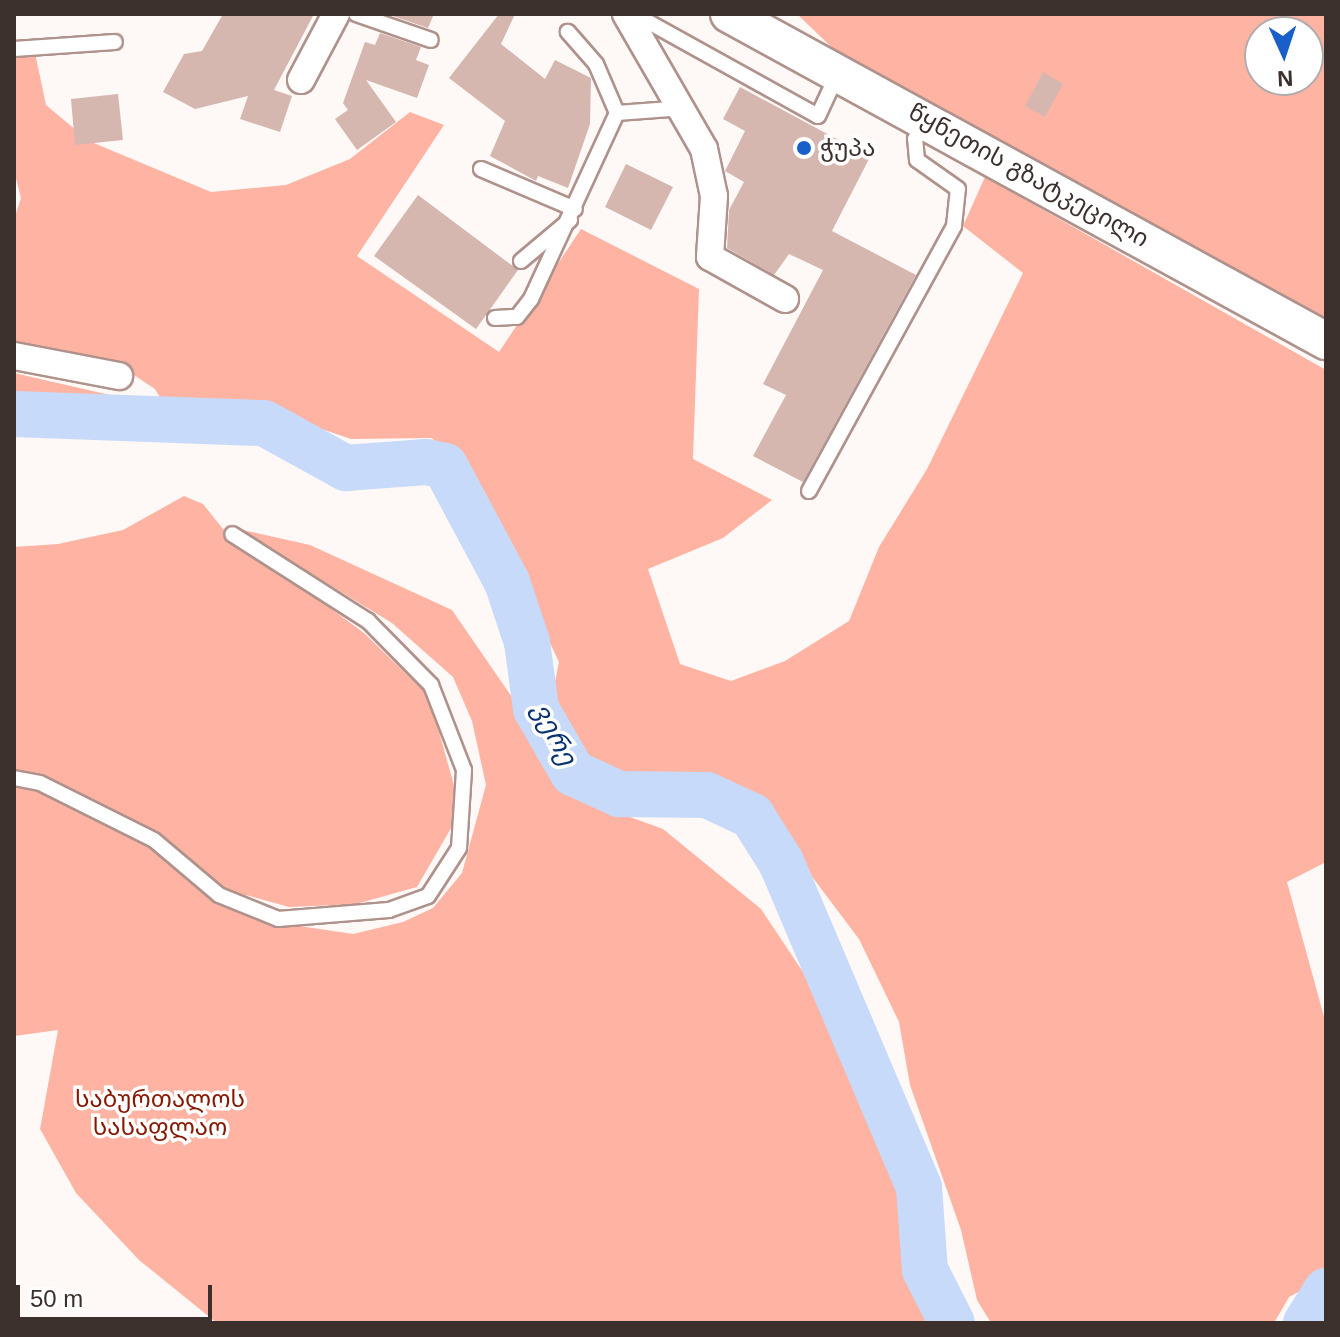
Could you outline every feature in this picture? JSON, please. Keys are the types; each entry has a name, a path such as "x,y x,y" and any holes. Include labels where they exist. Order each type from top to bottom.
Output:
{"main road":[{"name":"წყნეთის გზატკეცილი","path":"729,14 927,119 1326,341"}],"street":[{"path":"301,80 336,14"},
{"path":"626,14 685,108 704,149 714,196 710,257 785,299"},
{"path":"14,356 119,376"}],"lane":[{"path":"356,14 431,40"},
{"path":"634,14 818,116 839,71"},
{"path":"495,318 517,317 531,299 617,113 596,64 568,32"},
{"path":"14,49 115,42"},
{"path":"617,113 685,108"},
{"path":"809,491 954,226 958,189 917,160 914,148 927,119"},
{"path":"481,169 572,215"},
{"path":"521,261 572,215"},
{"path":"14,778 40,783 154,840 219,895 278,919 389,910 428,896 459,848 464,770 431,685 368,621 232,534"}],"green space":[{"path":"797,14 1326,14 1326,333 846,61"},
{"path":"35,53 46,105 89,141 211,192 286,185 350,159 410,112 444,125 357,256 499,352 581,229 699,289 693,459 772,500 723,538 648,569 680,664 731,681 785,661 849,621 879,547 927,469 1023,273 963,226 985,177 1326,370 1326,862 1287,882 1326,1024 1326,1277 1289,1297 1274,1323 991,1323 977,1300 961,1230 910,1085 899,1022 859,939 758,805 713,791 618,784 579,757 552,697 559,662 463,459 431,438 351,439 269,411 167,409 155,389 134,375 14,349 14,219 21,198 14,171 14,56"},
{"path":"14,373 136,401 140,411 14,402"},
{"name":"საბურთალოს სასაფლაო","path":"184,496 203,504 223,529 364,633 429,696 455,789 454,823 417,887 356,904 289,907 246,895 252,919 353,934 403,922 433,908 462,873 486,785 472,721 453,677 392,623 238,529 310,545 452,610 525,716 547,767 594,804 663,829 761,909 827,1008 860,1071 914,1234 918,1273 941,1323 217,1323 139,1260 76,1193 40,1129 58,1030 14,1036 14,547 58,544 123,530"}],"building":[{"path":"223,14 314,14 274,90 292,96 280,132 240,119 248,96 195,109 163,92 184,54 202,51"},
{"path":"387,14 434,14 428,28"},
{"path":"499,14 515,14 501,44 545,79 555,60 591,78 590,124 568,188 538,176 536,181 490,156 505,121 449,78"},
{"path":"380,33 421,47 416,60 429,65 417,98 366,80 396,122 357,150 335,119 348,110 343,103 365,42 375,45"},
{"path":"1043,72 1063,84 1045,117 1025,106"},
{"path":"740,87 870,157 832,231 916,275 803,482 753,456 786,395 763,384 823,270 789,254 774,275 727,248 729,210 744,182 725,171 745,131 723,119"},
{"path":"118,94 123,140 75,145 71,99"},
{"path":"626,164 673,187 651,230 605,207"},
{"path":"418,195 518,270 476,329 374,256"}],"waterway":[{"name":"ვერე","path":"14,414 264,423 346,468 426,462 445,466 507,582 527,642 536,709 573,773 619,794 707,795 752,816 781,862 919,1187 925,1270 952,1323"},
{"name":"ვერე","path":"1306,1323 1326,1291"}],"place":[{"name":"ჭუპა","path":"804,148"}]}
